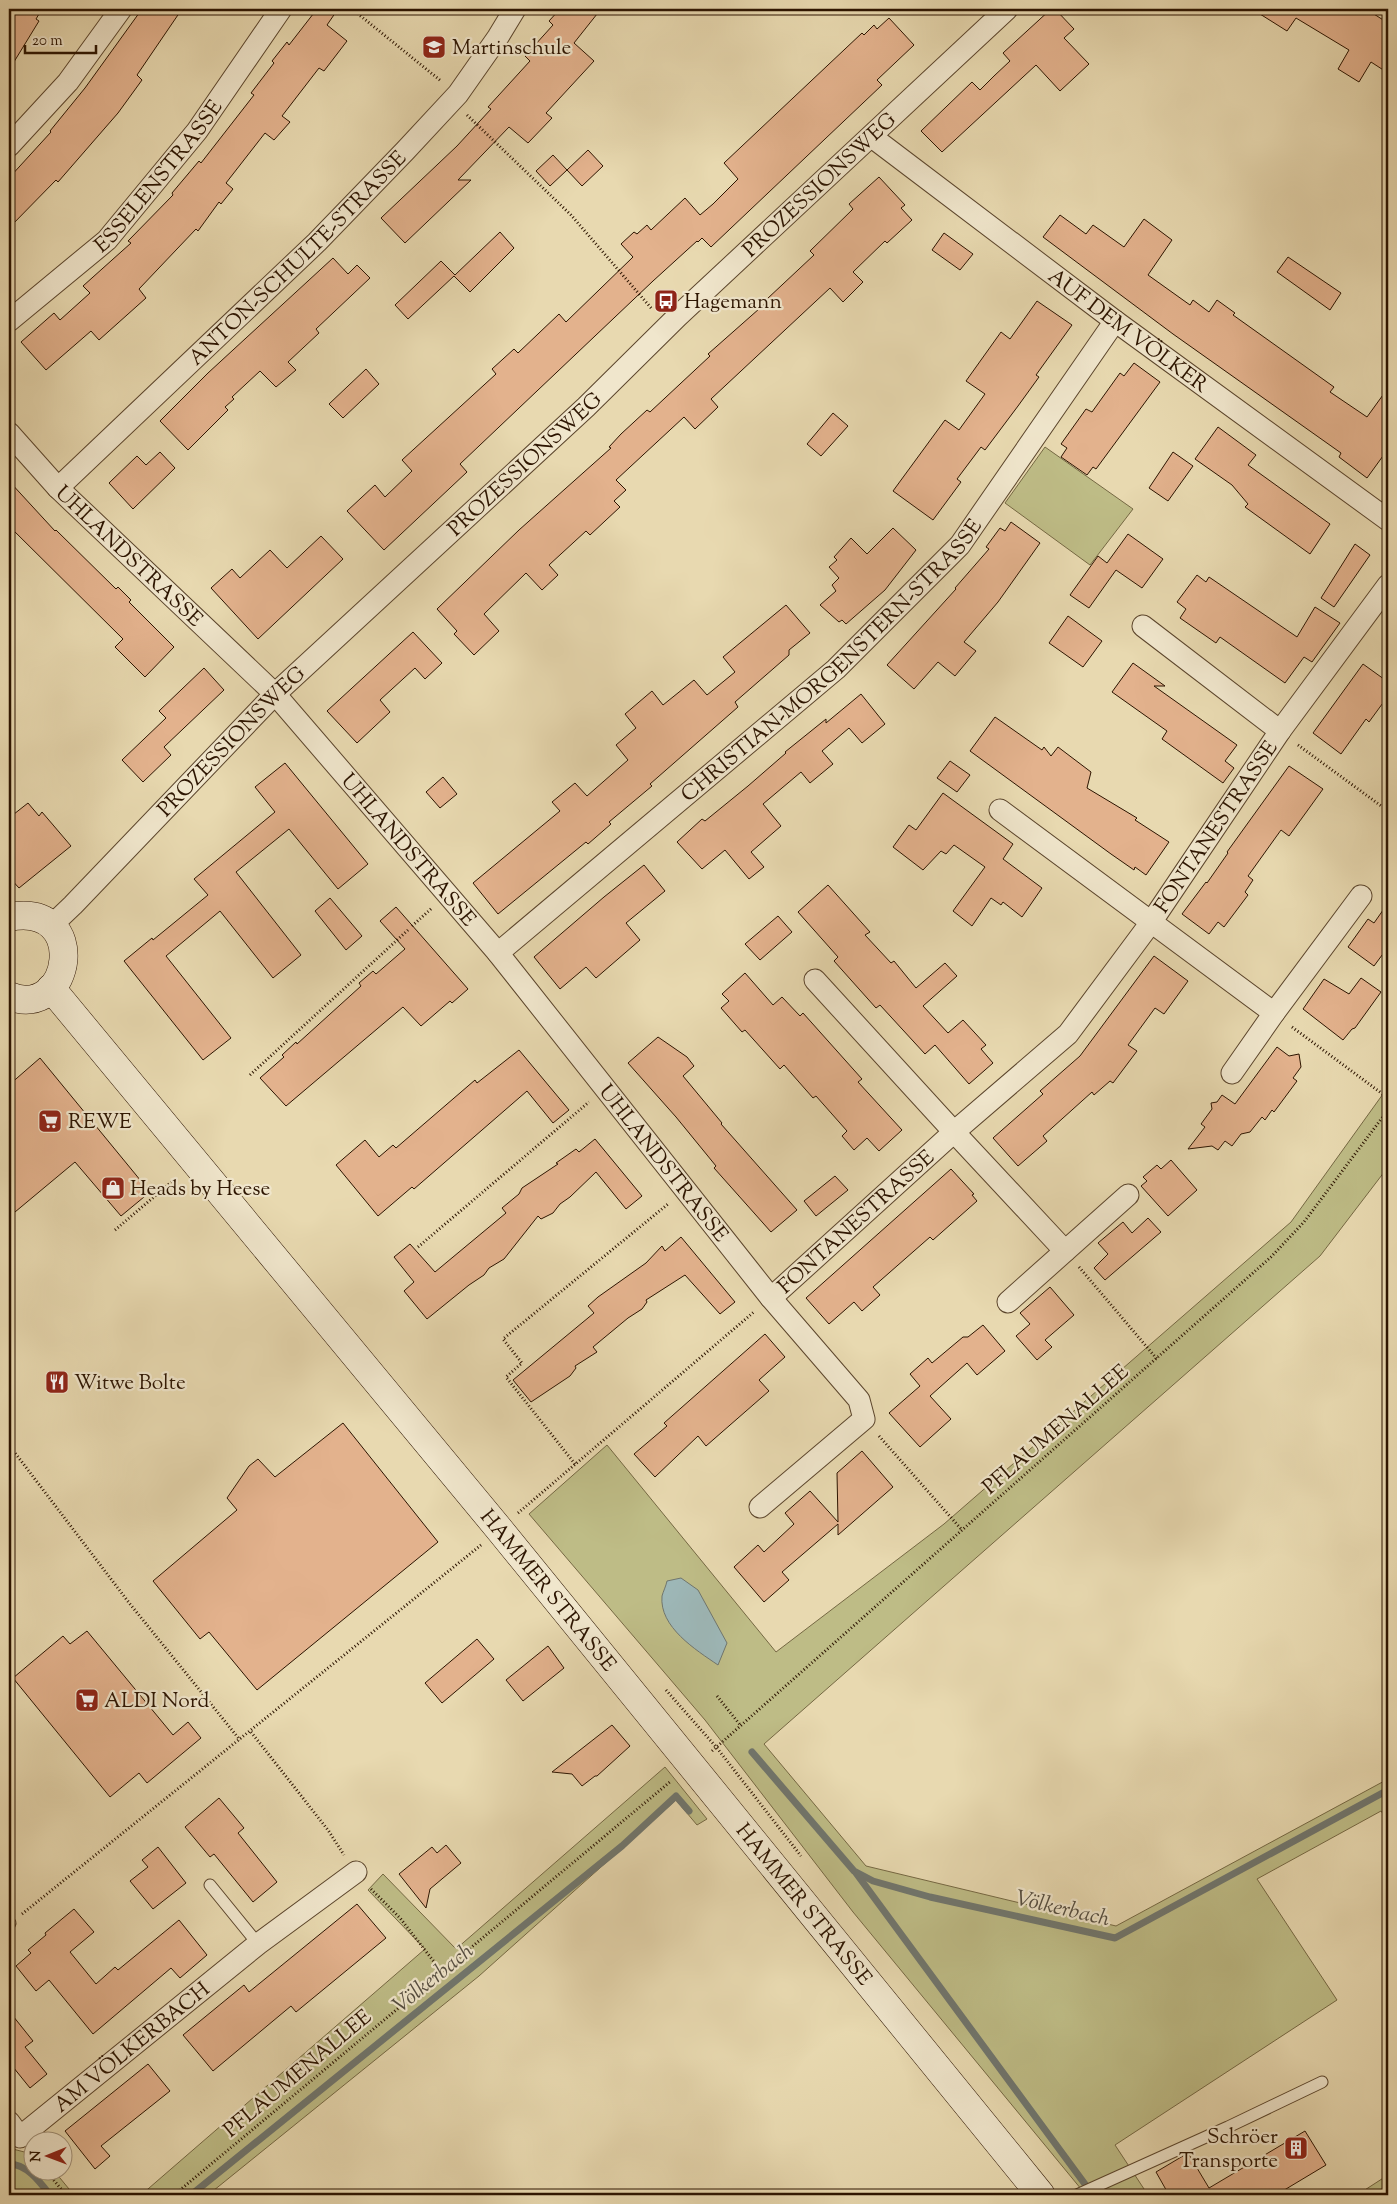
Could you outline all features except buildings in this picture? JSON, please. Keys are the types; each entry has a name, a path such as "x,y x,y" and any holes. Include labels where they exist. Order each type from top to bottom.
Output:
{"main road":[{"path":"9,917 22,914 37,917 51,926 59,935 64,948 65,963 60,977 51,988 40,996 27,999 9,996"},
{"name":"HAMMER STRASSE","path":"51,988 499,1529 1041,2195"}],"street":[{"path":"9,146 68,82 120,9"},
{"name":"ESSELENSTRASSE","path":"9,321 107,240 197,131 281,9"},
{"name":"ANTON-SCHULTE-STRASSE","path":"58,488 317,242 455,97 515,9"},
{"name":"PROZESSIONSWEG","path":"51,926 275,694 586,407 667,327 1007,9"},
{"name":"AUF DEM VÖLKER","path":"872,136 1115,321 1388,520"},
{"name":"CHRISTIAN-MORGENSTERN-STRASSE","path":"498,953 836,669 960,545 1115,321"},
{"name":"UHLANDSTRASSE","path":"9,433 58,488 275,694 498,953 771,1298"},
{"name":"FONTANESTRASSE","path":"864,1419 859,1400 771,1298 954,1132 1068,1034 1152,921 1280,731 1388,585"},
{"name":"FONTANESTRASSE","path":"1143,626 1280,731"},
{"name":"FONTANESTRASSE","path":"1000,810 1274,1013"},
{"path":"1232,1073 1361,896"},
{"path":"815,980 1066,1251"},
{"path":"1008,1302 1128,1195"},
{"path":"760,1507 864,1419"},
{"name":"AM VÖLKERBACH","path":"9,2122 20,2137 258,1944 356,1872"}],"lane":[{"path":"210,1885 258,1944"},
{"path":"1078,2194 1228,2128 1322,2082"}],"path":[{"path":"352,9 455,97 571,215 667,327"},
{"path":"1280,731 1388,811"},
{"path":"250,1075 408,930"},
{"path":"1274,1013 1388,1098"},
{"path":"418,1247 605,1089"},
{"name":"PFLAUMENALLEE","path":"717,1748 1271,1257 1304,1222 1388,1110"},
{"path":"115,1230 195,1162"},
{"path":"575,1464 506,1377 522,1363 503,1339 685,1190"},
{"path":"1066,1251 1157,1359"},
{"path":"10,1924 478,1548 771,1298"},
{"path":"864,1419 962,1530"},
{"path":"9,1445 117,1584 130,1604 240,1740"},
{"path":"717,1696 742,1726"},
{"path":"251,1732 328,1830 356,1872 400,1918 442,1972"},
{"name":"PFLAUMENALLEE","path":"174,2195 670,1782"},
{"path":"55,2182 66,2195"}],"shaded area":[{"path":"1045,447 1133,509 1090,565 1005,503"},
{"path":"1388,1087 1388,1167 1320,1256 764,1744 866,1866 1116,1926 1388,1779 1388,1821 1381,1811 1257,1879 1337,2000 1115,2145 1148,2195 1086,2195 853,1912 705,1720 529,1514 607,1445 776,1652 944,1524 1291,1222"},
{"path":"665,1767 707,1819 697,1825 676,1800 479,1976 208,2195 141,2195 425,1949 368,1890 383,1874 456,1949"},
{"path":"9,2148 22,2151 22,2182 63,2182 74,2195 9,2195"},
{"path":"1388,2175 1388,2195 1357,2195"}],"water":[{"path":"681,1578 698,1590 727,1643 718,1665 690,1645 666,1618 662,1596 667,1581"}],"waterway":[{"name":"Völkerbach","path":"752,1752 854,1871 873,1881 930,1897 1115,1938 1388,1790"},
{"name":"Völkerbach","path":"191,2195 622,1846 676,1796 689,1811"},
{"path":"856,1873 1093,2195"},
{"name":"Völkerbach","path":"9,2164 27,2170 50,2195"},
{"path":"1380,2195 1388,2189"}],"place":[{"name":"Martinschule","path":"434,47"},
{"name":"Hagemann","path":"666,301"},
{"name":"REWE","path":"50,1121"},
{"name":"Heads by Heese","path":"113,1188"},
{"name":"Witwe Bolte","path":"57,1382"},
{"name":"ALDI Nord","path":"87,1700"},
{"name":"Schröer Transporte","path":"1296,2148"}]}
